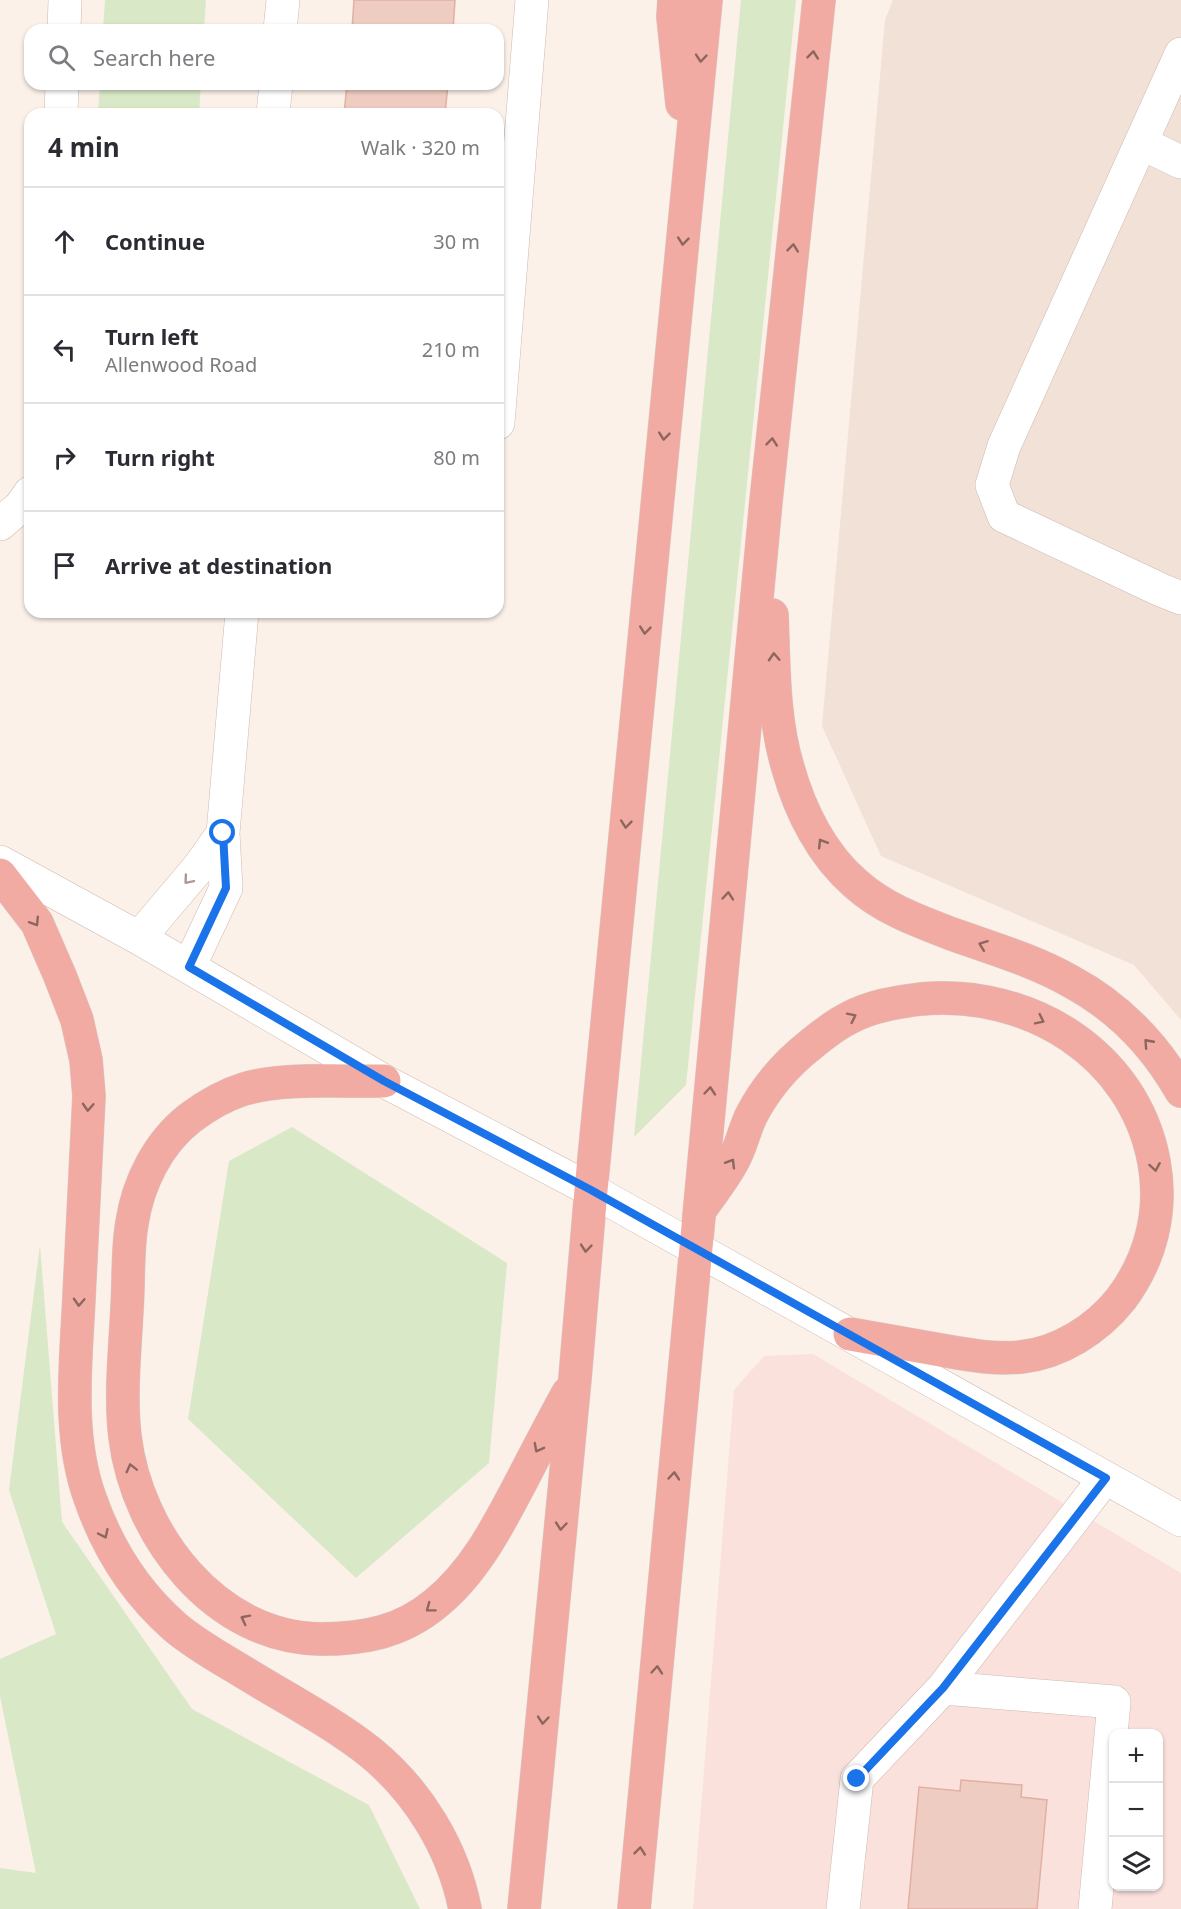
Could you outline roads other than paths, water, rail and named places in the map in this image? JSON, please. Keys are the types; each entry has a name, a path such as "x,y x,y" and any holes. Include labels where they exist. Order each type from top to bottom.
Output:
{"highway":[{"path":"674,0 689,183"},
{"path":"524,1909 706,0"},
{"path":"634,1909 694,1249 766,501 819,0"},
{"path":"766,501 776,698 781,738 787,767 797,795 821,844 856,884 893,910 1044,968 1095,995 1122,1016 1150,1045 1181,1091"},
{"path":"0,875 37,923 77,1020 86,1060 89,1096 74,1393 77,1444 88,1495 105,1538 129,1577 177,1629 340,1731 386,1767 409,1791 436,1832 461,1889 465,1909"},
{"path":"699,1212 734,1160 751,1117 769,1087 789,1062 849,1017 900,1001 946,997 981,1000 1036,1017 1091,1051 1113,1072 1137,1106 1150,1139 1158,1181 1157,1216 1150,1246 1132,1284 1110,1312 1077,1338 1057,1348 1022,1357 983,1357 850,1334"},
{"path":"384,1081 284,1082 244,1089 218,1100 189,1119 165,1144 152,1163 142,1184 132,1223 123,1395 125,1436 131,1470 140,1498 161,1541 187,1574 217,1602 274,1632 303,1638 345,1639 368,1636 392,1629 419,1616 436,1603 462,1578 485,1547 575,1378"}],"street":[{"path":"64,24 65,0"},
{"path":"281,24 283,0"},
{"path":"504,348 532,0"},
{"path":"1181,54 1004,446 992,485 1004,516 1181,598"},
{"path":"61,108 62,90"},
{"path":"274,108 275,90"},
{"path":"1141,144 1181,162"},
{"path":"0,524 24,501"},
{"path":"189,967 226,888 223,833 241,618"},
{"path":"139,938 199,867 223,833"},
{"path":"0,862 139,938 384,1081 591,1190 1181,1520"},
{"path":"843,1909 857,1779 943,1688 1106,1478"},
{"path":"943,1688 1114,1702 1095,1909"}]}
